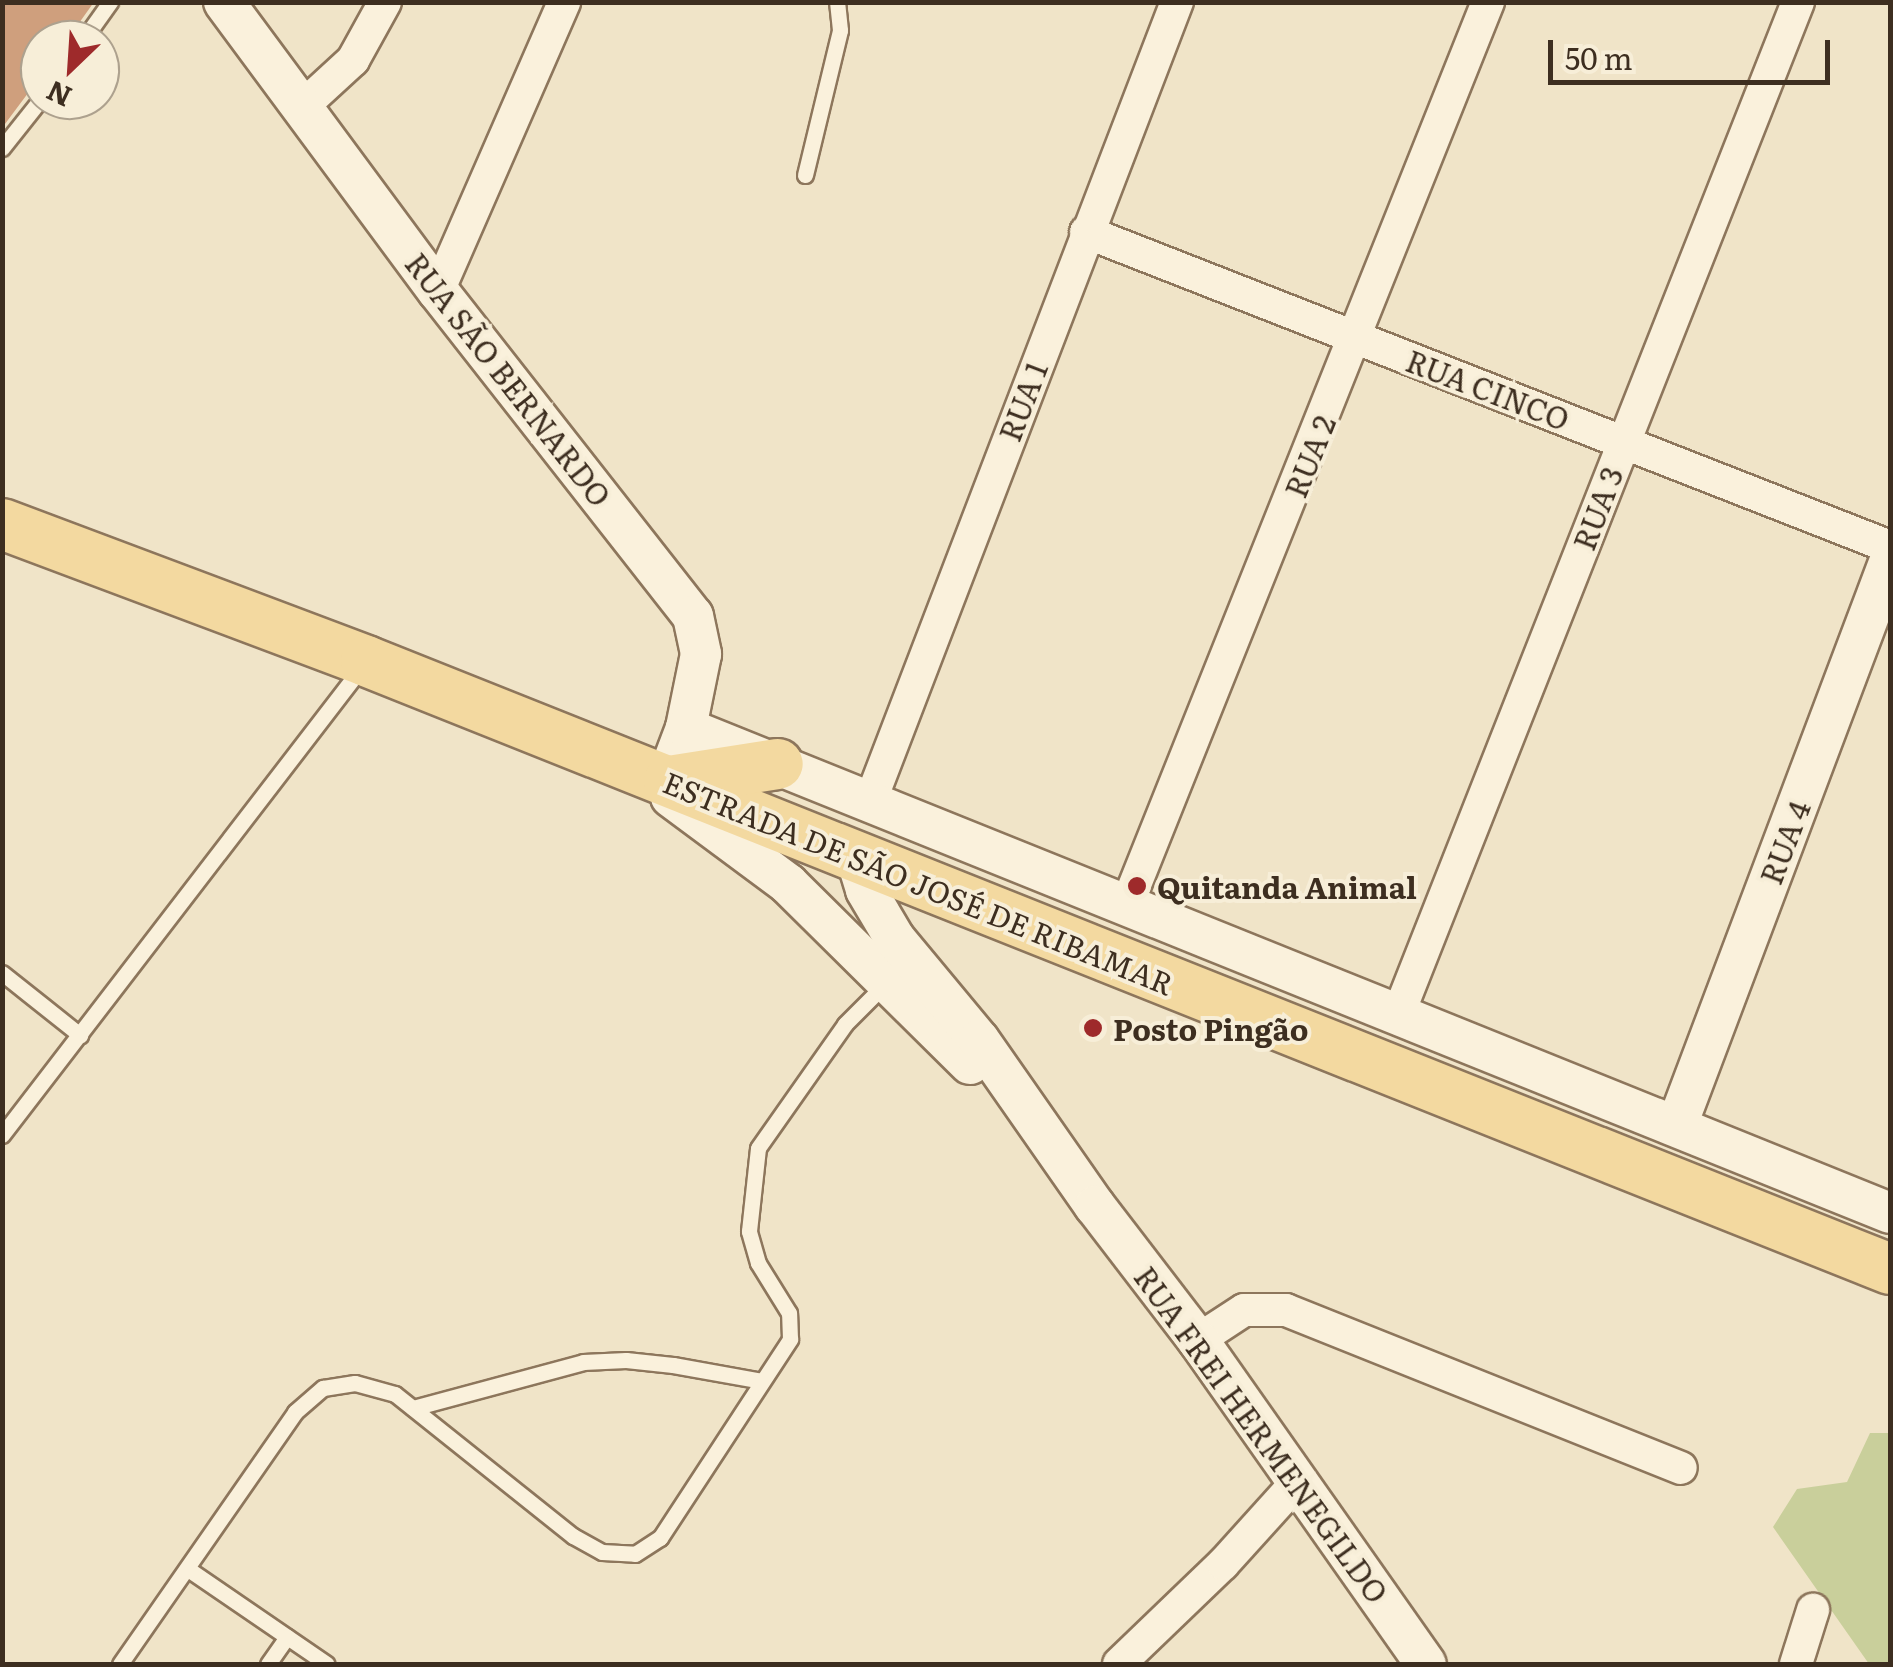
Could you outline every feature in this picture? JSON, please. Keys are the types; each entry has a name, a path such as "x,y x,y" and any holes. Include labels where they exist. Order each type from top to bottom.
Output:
{"main road":[{"name":"ESTRADA DE SÃO JOSÉ DE RIBAMAR","path":"2,511 282,628"},
{"name":"ESTRADA DE SÃO JOSÉ DE RIBAMAR","path":"2,524 366,661 1890,1268"},
{"path":"645,773 778,764"}],"street":[{"name":"RUA SÃO BERNARDO","path":"224,2 438,292 693,616 700,654 686,728 645,773"},
{"path":"303,106 353,60 385,2"},
{"path":"438,292 564,2"},
{"name":"RUA 1","path":"870,802 1176,2"},
{"name":"RUA 2","path":"1126,907 1357,338 1488,2"},
{"name":"RUA 3","path":"1398,1015 1798,2"},
{"name":"RUA CINCO","path":"1086,232 1890,547"},
{"name":"RUA 4","path":"1677,1125 1890,560"},
{"name":"ESTRADA DE SÃO JOSÉ DE RIBAMAR","path":"686,728 1890,1213"},
{"name":"RUA FREI HERMENEGILDO","path":"645,773 754,856 888,980 1004,1100 1096,1206"},
{"name":"RUA FREI HERMENEGILDO","path":"856,856 866,890 895,939 979,1040 1096,1206 1198,1340 1426,1664"},
{"path":"1198,1340 1244,1310 1286,1310 1681,1468"},
{"path":"1119,1664 1223,1564 1298,1481"},
{"path":"1796,1664 1813,1610"}],"lane":[{"path":"805,176 840,30 838,2"},
{"path":"2,148 24,120"},
{"path":"2,1135 366,661"},
{"path":"2,973 80,1035"},
{"path":"120,1664 295,1412 323,1388 355,1383 394,1394 573,1536 602,1552 635,1554 660,1538 790,1339 789,1313 758,1263 749,1231 758,1148 845,1024 888,980"},
{"path":"413,1408 583,1362 658,1363 762,1381"},
{"path":"188,1570 327,1664"},
{"path":"268,1664 287,1637"}],"green space":[{"path":"1870,1433 1890,1433 1890,1664 1869,1664 1773,1527 1797,1489 1847,1482"}],"building":[{"path":"2,2 94,2 81,20 20,20 20,104 2,128"}],"place":[{"name":"Quitanda Animal","path":"1137,886"},
{"name":"Posto Pingão","path":"1093,1028"}]}
